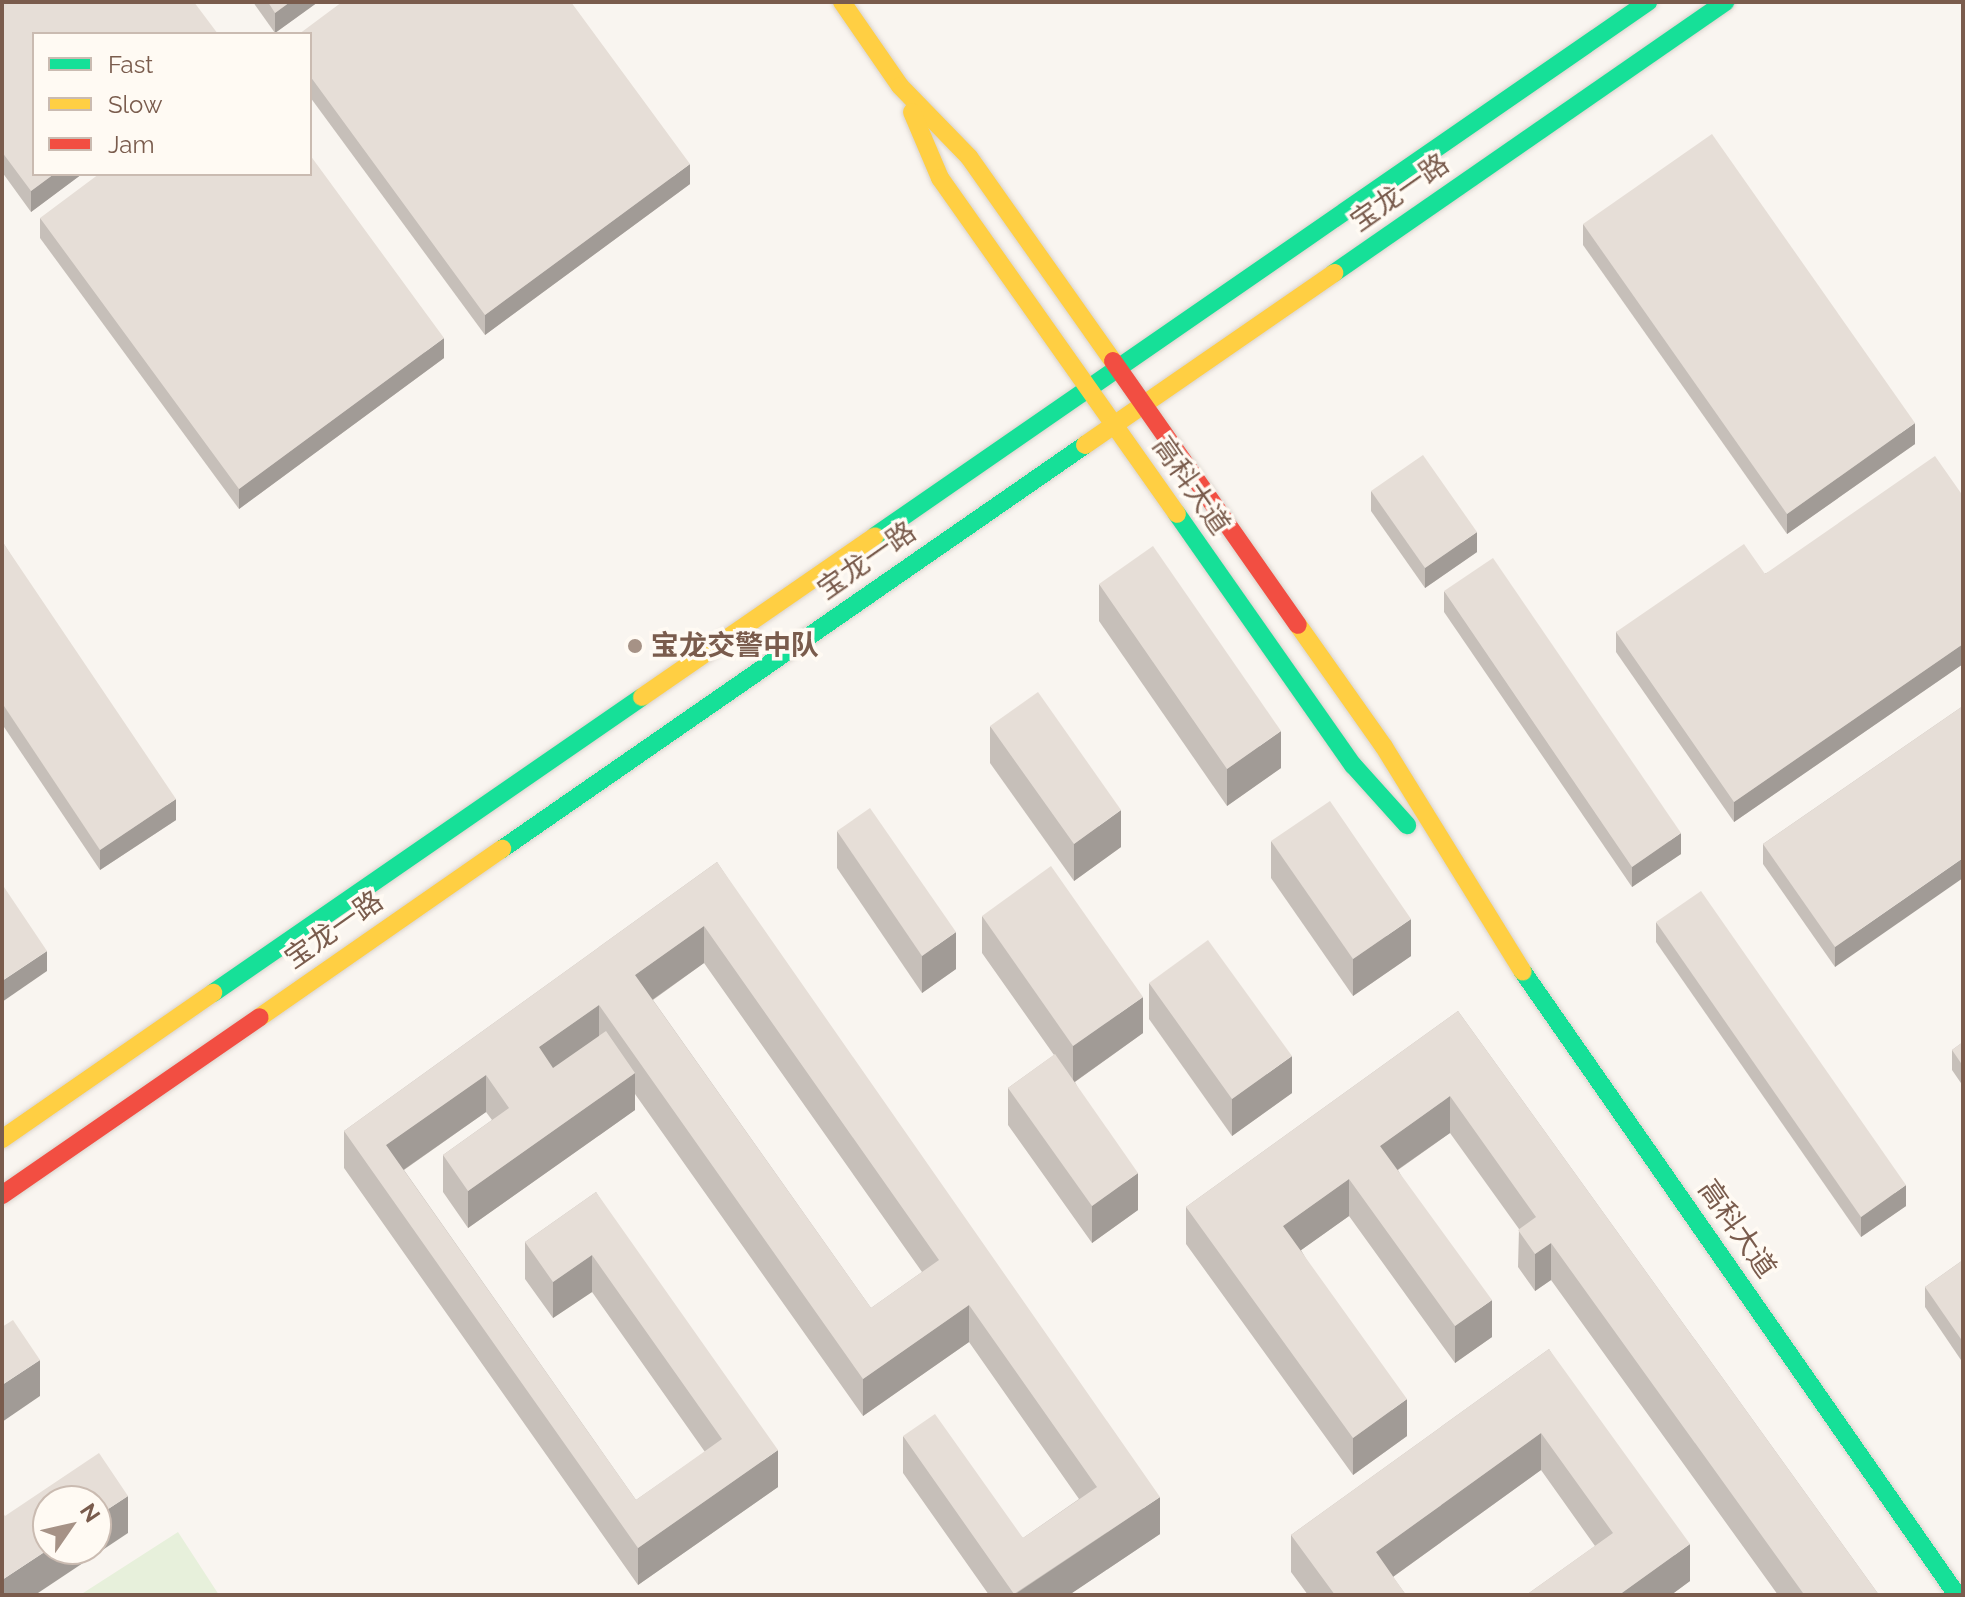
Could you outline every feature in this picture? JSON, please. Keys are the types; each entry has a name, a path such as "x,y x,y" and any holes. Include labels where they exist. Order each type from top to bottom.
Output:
{"street":[{"name":"高科大道","path":"842,2 900,86 969,157 1384,747 1470,896 1957,1595"},
{"name":"宝龙一路","path":"2,1139 1648,2"},
{"name":"宝龙一路","path":"2,1195 1725,2"},
{"name":"高科大道","path":"900,86 940,178 1353,765 1470,896"}],"green space":[{"path":"178,1532 219,1595 80,1595"}],"building":[{"path":"2,2 194,2 216,32 32,32 32,176 51,176 31,191 2,152"},
{"path":"268,2 290,2 275,13"},
{"path":"342,2 571,2 690,164 485,315 312,79 312,32 302,32"},
{"path":"1712,134 1915,423 1787,514 1583,224"},
{"path":"312,158 444,338 239,489 40,218 96,176 312,176"},
{"path":"1423,455 1477,532 1425,568 1371,491"},
{"path":"1935,456 1963,496 1963,644 1734,802 1616,632 1744,544 1765,574"},
{"path":"2,541 176,799 100,850 2,703"},
{"path":"1153,546 1281,731 1227,769 1099,584"},
{"path":"1493,558 1681,833 1632,867 1444,591"},
{"path":"1038,692 1121,810 1074,844 990,726"},
{"path":"1963,706 1963,858 1835,947 1763,844"},
{"path":"1330,801 1411,919 1353,959 1271,841"},
{"path":"870,808 956,932 922,956 837,831"},
{"path":"717,862 1160,1497 1014,1594 903,1436 935,1414 1023,1538 1097,1487 969,1305 863,1379 599,1005 539,1047 553,1068 606,1031 635,1073 468,1191 443,1155 509,1108 486,1075 386,1145 636,1500 722,1439 592,1255 553,1282 525,1242 596,1192 778,1450 638,1548 344,1131","holes":["704,926 939,1260 871,1308 635,975"]},
{"path":"1051,866 1143,997 1073,1046 982,916"},
{"path":"2,884 47,951 2,981"},
{"path":"1701,891 1906,1185 1861,1217 1656,922"},
{"path":"1208,940 1292,1056 1232,1099 1149,983"},
{"path":"1458,1011 1879,1595 1801,1595 1803,1593 1551,1243 1535,1254 1518,1230 1536,1217 1450,1096 1380,1146 1492,1300 1455,1326 1349,1179 1283,1226 1407,1399 1353,1438 1186,1207"},
{"path":"1963,1042 1963,1066 1952,1050"},
{"path":"1055,1054 1138,1173 1092,1206 1008,1088"},
{"path":"1963,1260 1963,1342 1925,1287"},
{"path":"13,1320 40,1360 2,1385 2,1327"},
{"path":"1549,1349 1690,1544 1619,1595 1531,1595 1529,1593 1613,1533 1541,1433 1376,1552 1406,1595 1335,1595 1291,1535"},
{"path":"99,1453 128,1496 112,1506 112,1485 51,1485"},
{"path":"32,1498 32,1560 2,1580 2,1512 5,1516"}],"traffic: fast":[{"path":"875,536 1648,2"},
{"path":"1334,273 1725,2"},
{"path":"502,849 1085,445"},
{"path":"1177,514 1353,765 1407,825"},
{"path":"213,993 642,697"},
{"path":"1523,972 1957,1595"}],"traffic: slow":[{"path":"842,2 900,86 969,157 1113,361"},
{"path":"912,112 940,178 1177,514"},
{"path":"1085,445 1334,273"},
{"path":"642,697 875,536"},
{"path":"1298,625 1384,747 1523,972"},
{"path":"260,1017 502,849"},
{"path":"2,1139 213,993"}],"traffic: jam":[{"path":"1113,361 1298,625"},
{"path":"2,1195 260,1017"}],"place":[{"name":"宝龙交警中队","path":"635,646"}]}
